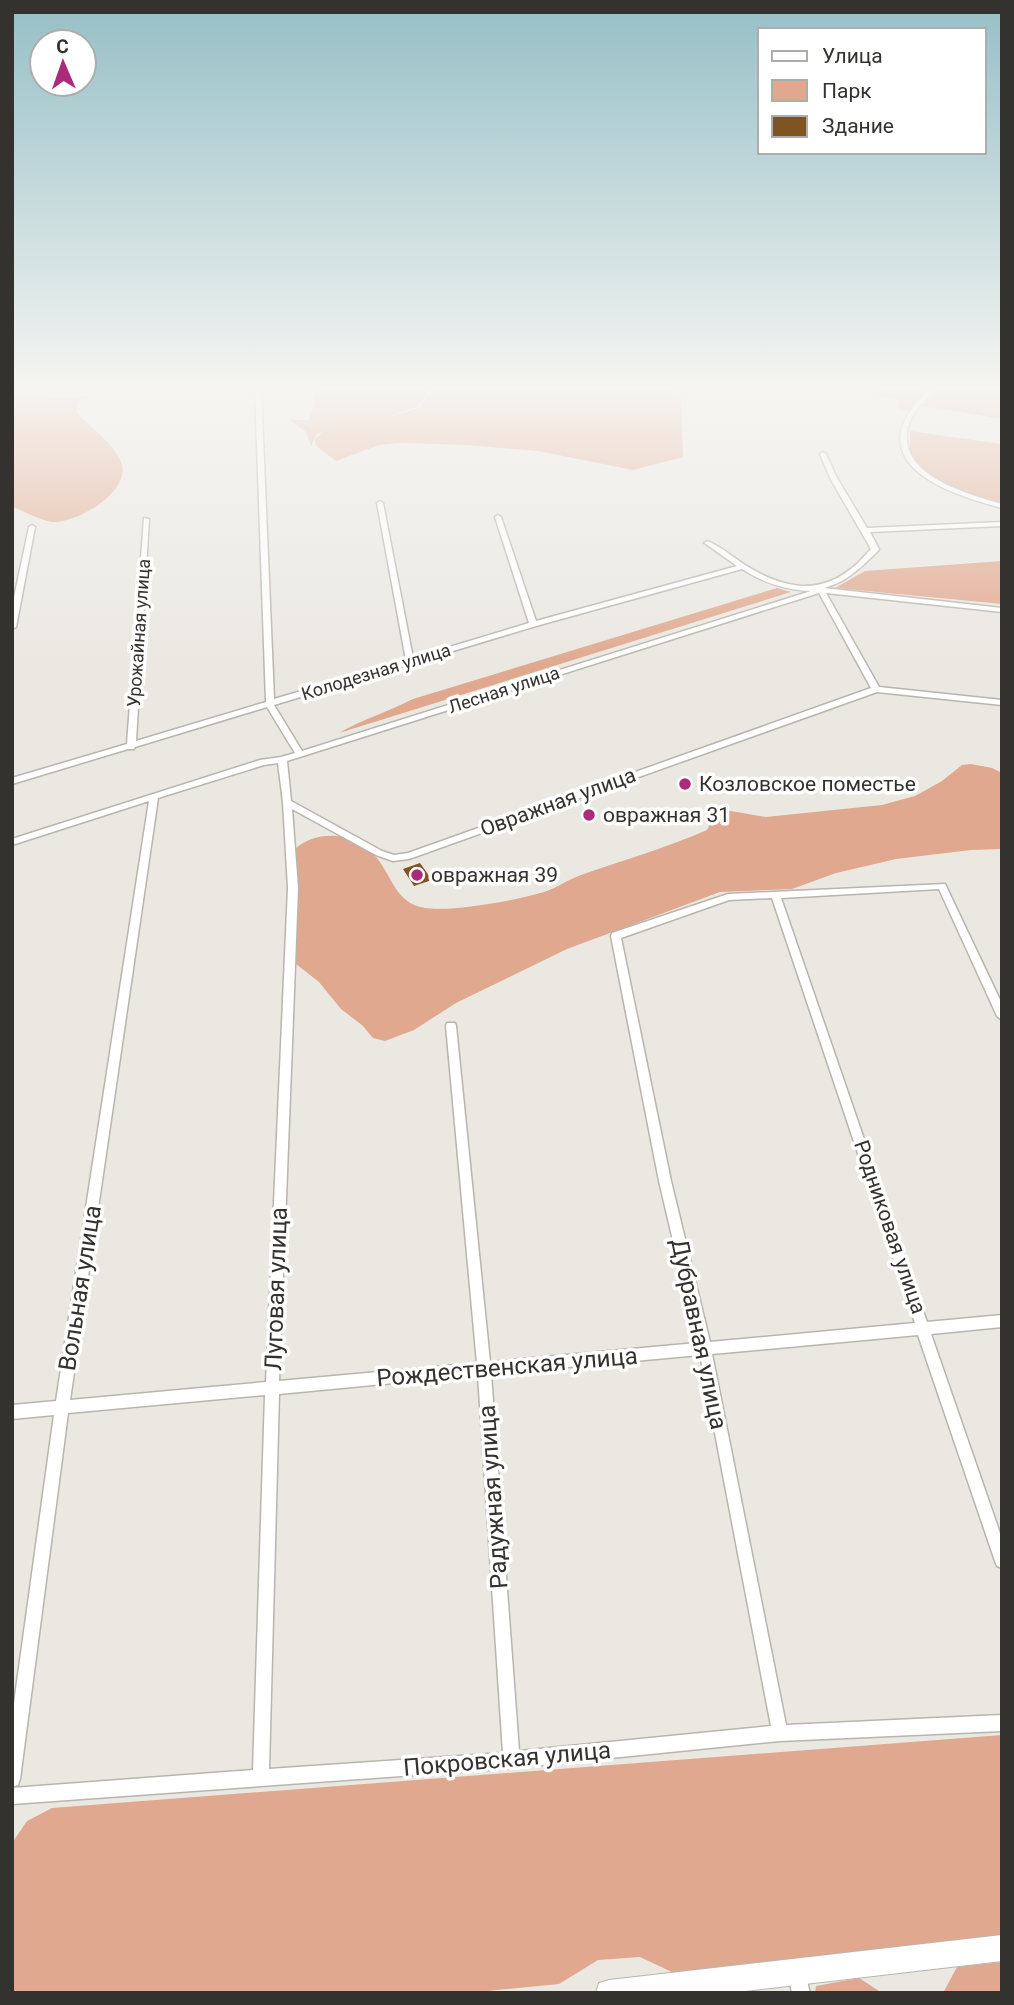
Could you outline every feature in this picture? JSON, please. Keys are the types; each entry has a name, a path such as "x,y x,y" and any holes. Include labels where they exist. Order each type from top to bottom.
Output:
{"main road":[{"path":"609,1993 799,1982 1002,1948"}],"street":[{"path":"261,483 270,705 300,754"},
{"path":"708,543 742,568 779,586 821,590 860,567 875,549 867,530 837,483"},
{"path":"939,483 1002,506"},
{"path":"380,503 410,661"},
{"path":"498,517 533,624"},
{"name":"Урожайная улица","path":"131,747 146,519"},
{"path":"867,530 1002,524"},
{"path":"12,627 32,527"},
{"name":"Колодезная улица","path":"12,781 533,624 742,568"},
{"path":"821,590 876,689"},
{"name":"Лесная улица","path":"12,842 821,590 1002,610"},
{"name":"Овражная улица","path":"287,802 379,853 393,858 409,856 876,689 1002,704"},
{"path":"282,760 287,802"},
{"name":"Вольная улица","path":"12,1779 62,1407 154,797"},
{"name":"Луговая улица","path":"261,1777 272,1387 293,888 287,802"},
{"path":"775,894 942,886 1002,1016"},
{"name":"Дубравная улица","path":"775,894 728,897 616,936 665,1181 705,1349 780,1733"},
{"name":"Родниковая улица","path":"775,894 1002,1561"},
{"name":"Радужная улица","path":"451,1026 484,1370 512,1760"},
{"name":"Рождественская улица","path":"12,1412 1002,1321"},
{"name":"Покровская улица","path":"12,1796 512,1760 780,1733 1002,1723"}],"green space":[{"path":"12,483 119,483 99,504 87,512 63,521 48,521 12,507"},
{"path":"946,483 1002,483 1002,504 977,496"},
{"path":"1002,561 1002,604 835,588 865,571"},
{"path":"777,588 791,592 339,733 413,699"},
{"path":"971,764 1002,773 1002,849 896,859 836,873 792,889 720,892 567,949 456,1003 414,1030 385,1041 373,1038 362,1025 341,1009 319,982 296,964 293,928 299,899 294,870 295,849 315,838 348,838 368,849 401,895 415,905 437,909 468,907 547,891 577,877 676,843 707,830 715,814 725,810 766,817 882,805 915,796 942,781 962,765"},
{"path":"1002,1735 1002,1936 676,1974 640,1957 598,1960 559,1984 466,1993 12,1993 14,1840 27,1821 52,1808"},
{"path":"1002,1962 1002,1993 943,1993 957,1967"},
{"path":"859,1978 882,1993 815,1993 816,1986"}],"building":[{"name":"овражная 39","path":"420,863 432,880 414,886 403,869"}],"place":[{"name":"Козловское поместье","path":"685,784"},
{"name":"овражная 31","path":"589,815"},
{"name":"овражная 39","path":"417,875"}]}
